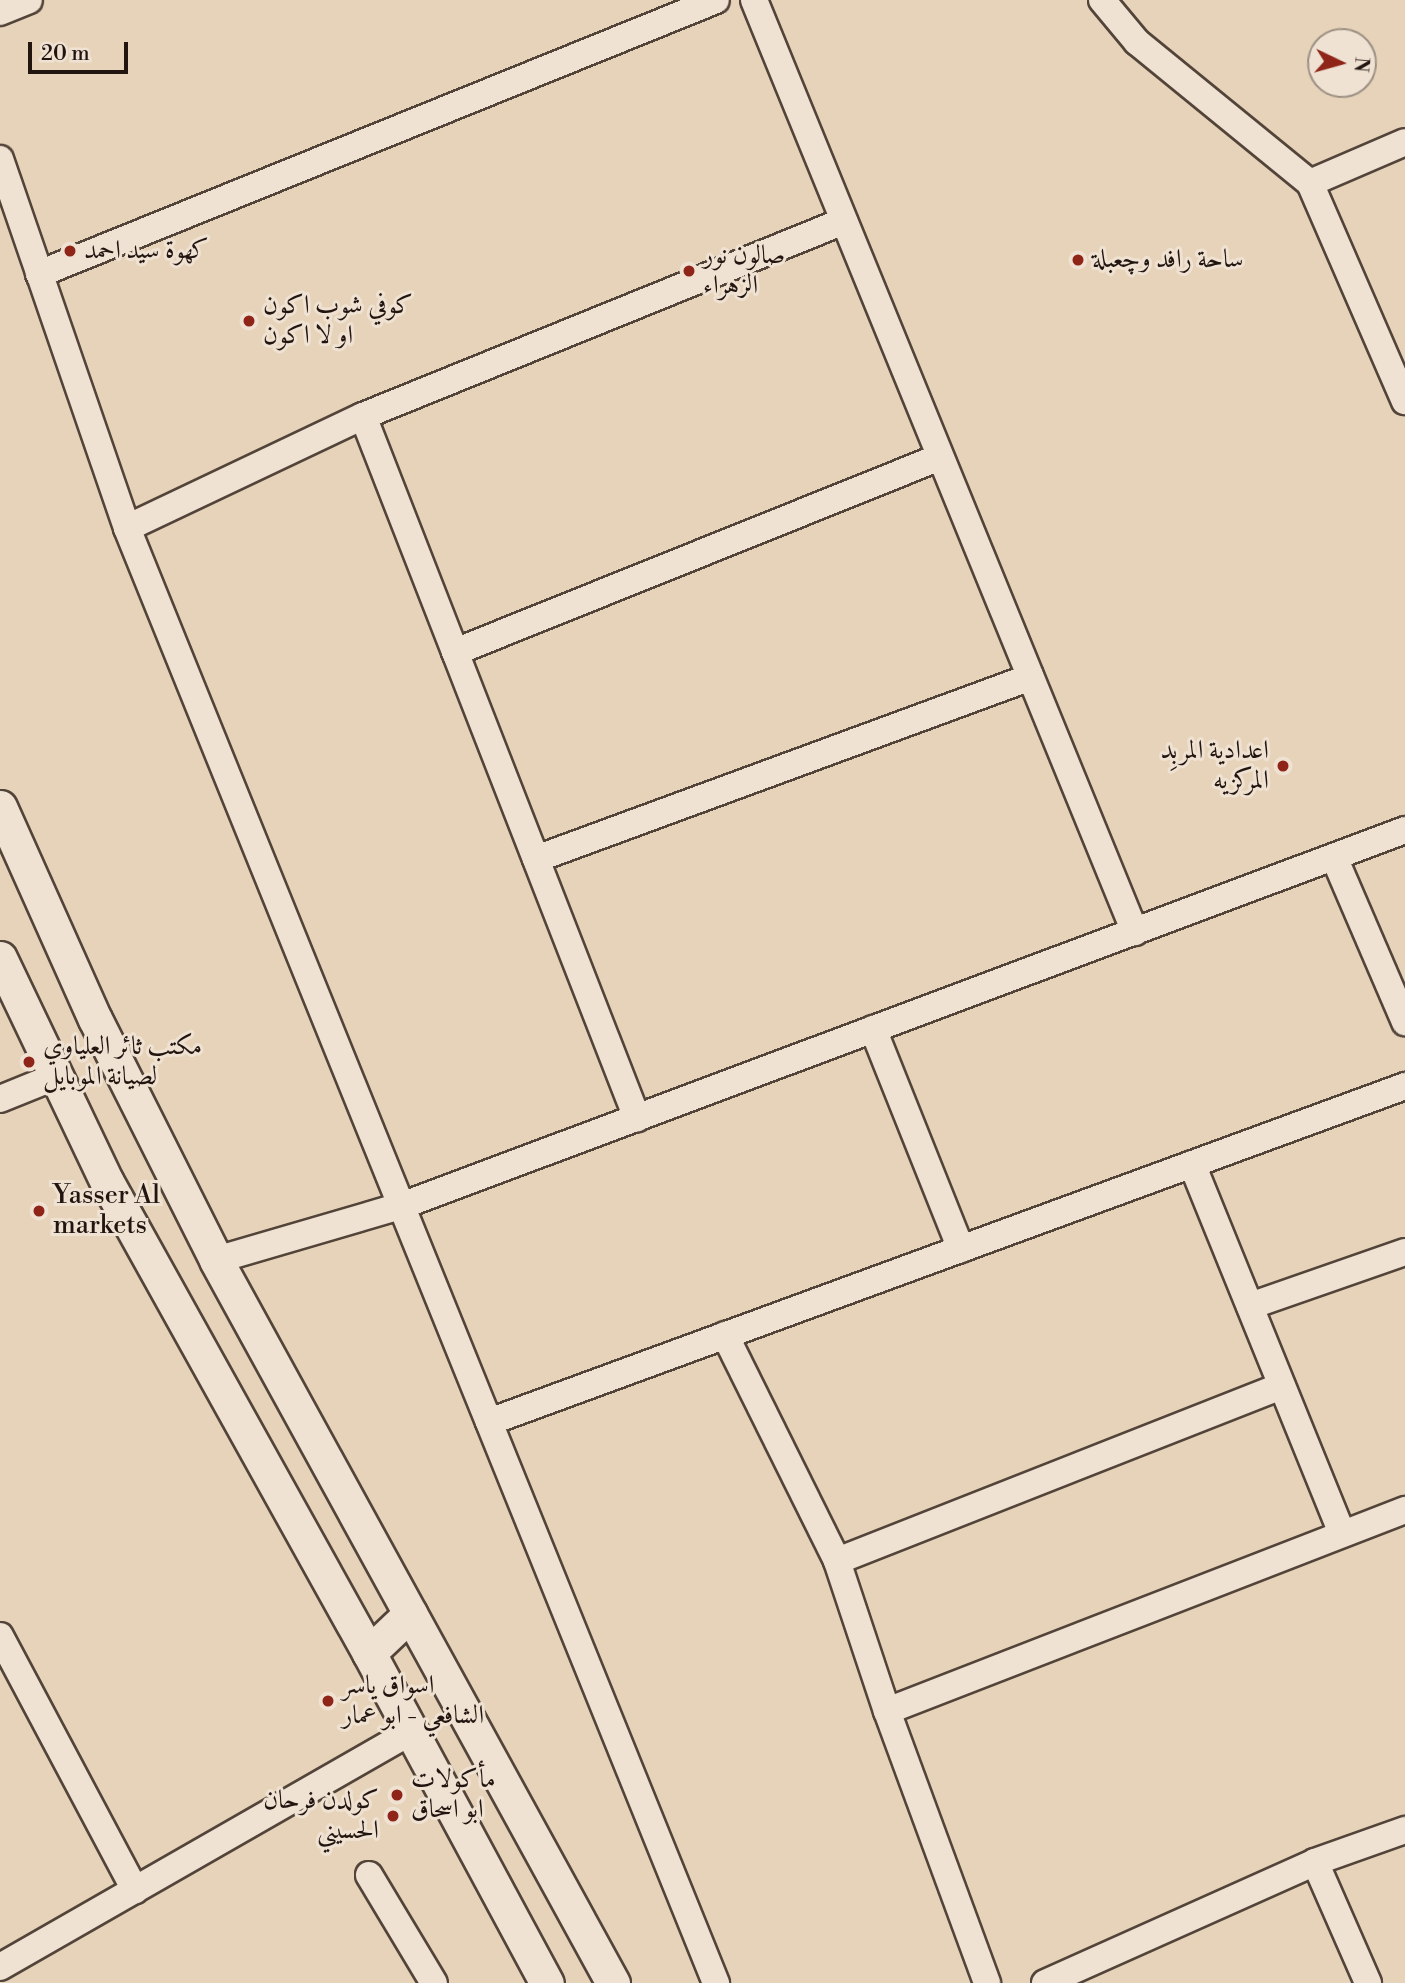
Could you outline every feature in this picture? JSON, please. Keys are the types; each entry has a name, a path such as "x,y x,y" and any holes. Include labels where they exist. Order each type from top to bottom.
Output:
{"street":[{"path":"0,12 29,0"},
{"path":"39,274 716,0"},
{"path":"754,0 1135,932"},
{"path":"1102,0 1137,42 1310,183 1405,401"},
{"path":"1310,183 1405,142"},
{"path":"0,159 127,527 716,1983"},
{"path":"127,527 363,416 844,221"},
{"path":"363,416 637,1118"},
{"path":"455,652 940,457"},
{"path":"536,859 1031,677"},
{"path":"0,807 95,1019 216,1260 613,1983"},
{"path":"216,1260 401,1206 1405,830"},
{"path":"1334,857 1405,1022"},
{"path":"0,958 107,1182 412,1731 547,1983"},
{"path":"873,1028 961,1249"},
{"path":"0,1099 57,1076"},
{"path":"489,1422 1405,1086"},
{"path":"1192,1164 1342,1535"},
{"path":"1250,1306 1405,1252"},
{"path":"725,1335 837,1561 887,1711 987,1983"},
{"path":"837,1561 1282,1386"},
{"path":"887,1711 1405,1510"},
{"path":"369,1653 410,1614"},
{"path":"0,1636 135,1891"},
{"path":"2,1962 135,1891 412,1731"},
{"path":"1045,1983 1315,1862 1405,1830"},
{"path":"1315,1862 1368,1983"},
{"path":"369,1875 434,1983"}],"place":[{"name":"كهوة سيد احمد","path":"70,251"},
{"name":"ساحة رافد وچعبلة","path":"1078,260"},
{"name":"صالون نور الزهراء","path":"689,271"},
{"name":"كوفي شوب اكون او لا اكون","path":"249,321"},
{"name":"اعدادية المربِد المركزيه","path":"1283,766"},
{"name":"مكتب ثائر العلياوي لصيانة الموبايل","path":"29,1062"},
{"name":"Yasser Al markets","path":"39,1211"},
{"name":"اسواق ياسر الشافعي - ابو عمار","path":"328,1701"},
{"name":"مأكولات ابو اسحاق","path":"397,1795"},
{"name":"كولدن فرحان الحسيني","path":"393,1816"}]}
